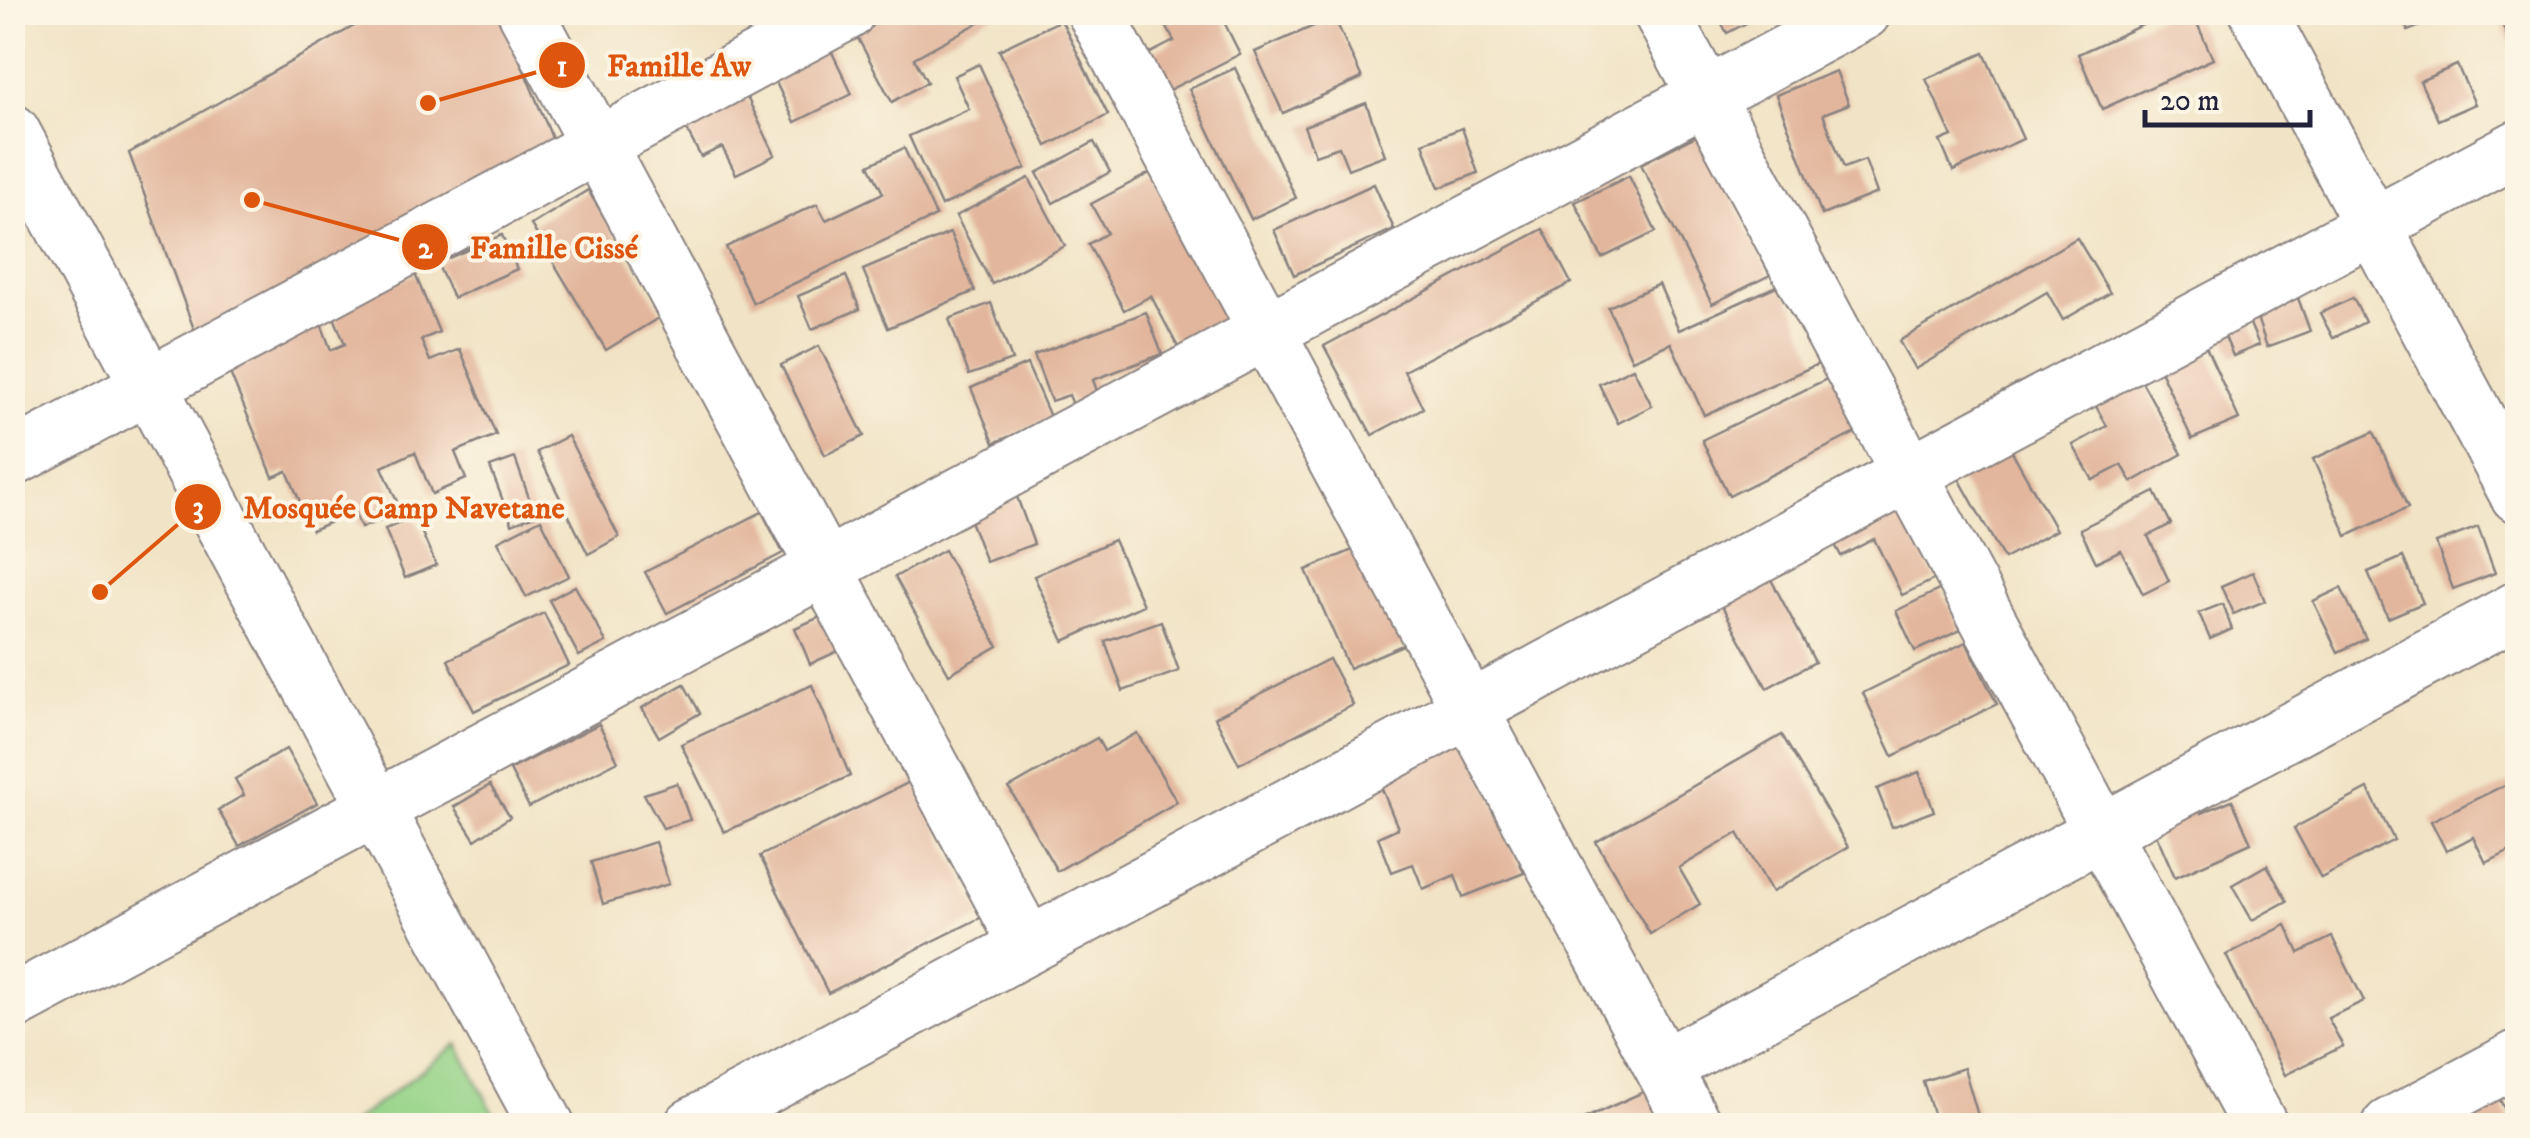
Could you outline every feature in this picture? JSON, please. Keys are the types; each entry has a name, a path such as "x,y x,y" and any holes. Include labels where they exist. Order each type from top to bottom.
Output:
{"street":[{"path":"526,12 1028,946"},
{"path":"12,459 847,12"},
{"path":"1095,12 1694,1126"},
{"path":"1661,12 2260,1126"},
{"path":"12,1003 1863,12"},
{"path":"2258,12 2518,495"},
{"path":"12,132 547,1126"},
{"path":"692,1126 2518,148"},
{"path":"1662,1067 2518,610"},
{"path":"2390,1126 2518,1058"}],"green space":[{"path":"457,1044 500,1125 349,1125"}],"building":[{"path":"379,12 500,12 557,150 198,340 129,153"},
{"path":"879,12 998,12 914,58 927,82 892,102 852,27"},
{"path":"1159,12 1219,12 1240,54 1153,98 1135,61 1174,41"},
{"path":"1716,12 1756,12 1758,17 1727,33"},
{"path":"2171,12 2192,12 2213,59 2102,109 2078,54"},
{"path":"2400,13 2453,13 2408,31"},
{"path":"1334,17 1362,78 1283,113 1255,52"},
{"path":"2518,18 2518,61 2502,24"},
{"path":"1061,20 1108,115 1047,146 999,50"},
{"path":"829,46 852,94 795,122 771,72"},
{"path":"1984,53 2023,139 1953,171 1940,141 1952,136 1926,79"},
{"path":"979,64 1026,168 941,206 909,136 969,109 954,76"},
{"path":"2457,65 2475,104 2438,120 2420,81"},
{"path":"1235,68 1296,198 1251,219 1189,89"},
{"path":"1836,71 1849,104 1823,114 1844,168 1865,160 1877,193 1822,215 1776,95"},
{"path":"747,97 775,155 736,174 722,147 701,157 685,127"},
{"path":"1366,103 1385,155 1348,169 1339,147 1315,155 1304,126"},
{"path":"1462,128 1478,173 1439,188 1423,143"},
{"path":"1700,134 1770,275 1712,304 1641,164"},
{"path":"1094,142 1110,172 1053,203 1037,173"},
{"path":"904,148 936,216 753,303 726,247 817,204 826,220 883,193 869,165"},
{"path":"1152,172 1231,322 1179,349 1151,296 1124,310 1088,244 1107,233 1091,204"},
{"path":"1629,176 1656,232 1602,258 1575,202"},
{"path":"1029,178 1065,246 992,284 956,216"},
{"path":"1374,184 1394,229 1294,275 1274,230"},
{"path":"588,190 663,315 606,350 531,225"},
{"path":"1543,229 1571,283 1404,371 1423,408 1372,435 1324,346"},
{"path":"950,233 975,291 888,328 863,270"},
{"path":"502,235 517,269 453,298 437,263"},
{"path":"2077,238 2110,293 2063,320 2047,292 1915,369 1899,341"},
{"path":"415,274 439,332 421,340 430,361 460,349 496,435 455,452 466,479 432,494 415,452 382,467 401,511 361,528 354,512 312,530 287,471 273,477 225,361 320,321 331,350 345,344 331,310"},
{"path":"846,276 860,309 812,329 798,296"},
{"path":"1783,283 1818,364 1704,415 1671,343 1632,360 1608,307 1659,284 1679,330"},
{"path":"2294,287 2310,331 2267,347 2252,303"},
{"path":"2353,298 2365,322 2333,338 2320,313"},
{"path":"991,303 1012,360 969,375 949,319"},
{"path":"2242,305 2259,345 2233,356 2216,315"},
{"path":"1146,312 1162,354 1093,380 1103,407 1078,417 1069,395 1051,401 1034,355"},
{"path":"819,346 864,436 825,455 781,365"},
{"path":"2206,347 2239,419 2192,439 2159,368"},
{"path":"2130,360 2182,454 2132,482 2122,465 2093,480 2073,445 2107,426 2084,385"},
{"path":"1027,364 1051,419 994,443 971,388"},
{"path":"1633,368 1652,406 1618,423 1599,384"},
{"path":"1833,376 1859,431 1729,496 1702,440"},
{"path":"2374,432 2408,508 2347,536 2313,459"},
{"path":"568,436 619,537 588,554 537,452"},
{"path":"2004,437 2056,530 2004,559 1952,466"},
{"path":"515,458 535,515 512,524 490,467"},
{"path":"2155,492 2171,524 2148,536 2169,581 2143,594 2121,550 2096,562 2080,529"},
{"path":"1016,494 1034,544 986,562 967,513"},
{"path":"1894,500 1935,579 1902,595 1874,539 1841,556 1829,533"},
{"path":"762,512 783,553 667,613 645,572"},
{"path":"415,517 436,565 405,578 385,529"},
{"path":"541,519 569,576 526,597 498,541"},
{"path":"2478,527 2495,573 2453,589 2436,543"},
{"path":"1114,540 1143,605 1064,641 1034,576"},
{"path":"1362,546 1405,644 1349,668 1306,570"},
{"path":"944,550 998,646 949,674 895,577"},
{"path":"2403,557 2423,603 2388,618 2368,572"},
{"path":"1767,572 1815,662 1767,688 1718,599"},
{"path":"2253,572 2265,601 2233,614 2221,586"},
{"path":"575,586 606,642 579,656 549,600"},
{"path":"2341,588 2366,639 2338,652 2313,601"},
{"path":"1941,589 1961,630 1915,651 1896,611"},
{"path":"2222,604 2232,629 2210,639 2199,613"},
{"path":"834,611 849,646 810,664 795,628"},
{"path":"544,613 569,665 474,711 448,660"},
{"path":"1161,621 1179,671 1123,691 1105,641"},
{"path":"1966,642 1997,704 1893,756 1863,693"},
{"path":"1329,659 1353,705 1239,764 1215,717"},
{"path":"684,684 700,713 659,737 642,708"},
{"path":"812,685 850,776 724,832 681,744"},
{"path":"599,724 618,761 529,807 510,770"},
{"path":"1137,733 1177,802 1057,871 1009,788 1097,738 1104,751"},
{"path":"1468,734 1524,873 1463,897 1455,875 1423,889 1413,864 1392,872 1378,837 1398,828 1375,772"},
{"path":"1782,735 1848,847 1772,892 1738,833 1679,868 1700,904 1650,934 1596,842"},
{"path":"286,749 317,803 239,846 218,810 244,795 235,779"},
{"path":"1919,772 1934,811 1892,827 1877,789"},
{"path":"914,780 982,917 828,993 760,856"},
{"path":"2187,780 2201,813 2232,800 2251,843 2175,877 2141,800"},
{"path":"677,783 690,820 663,828 644,794"},
{"path":"2509,783 2518,799 2518,847 2486,863 2473,837 2446,851 2431,821"},
{"path":"490,785 510,817 475,840 454,807"},
{"path":"2368,789 2394,840 2321,878 2294,828"},
{"path":"655,842 669,884 603,904 591,862"},
{"path":"2267,865 2287,901 2252,920 2232,885"},
{"path":"2286,925 2299,953 2332,937 2364,1001 2328,1018 2343,1046 2285,1075 2226,955"},
{"path":"1964,1068 1981,1126 1937,1126 1923,1081"},
{"path":"2490,1080 2513,1126 2400,1126"},
{"path":"1652,1088 1668,1126 1568,1126"}],"place":[{"name":"Famille Aw","path":"428,103"},
{"name":"Famille Cissé","path":"252,200"},
{"name":"Mosquée Camp Navetane","path":"100,592"}]}
